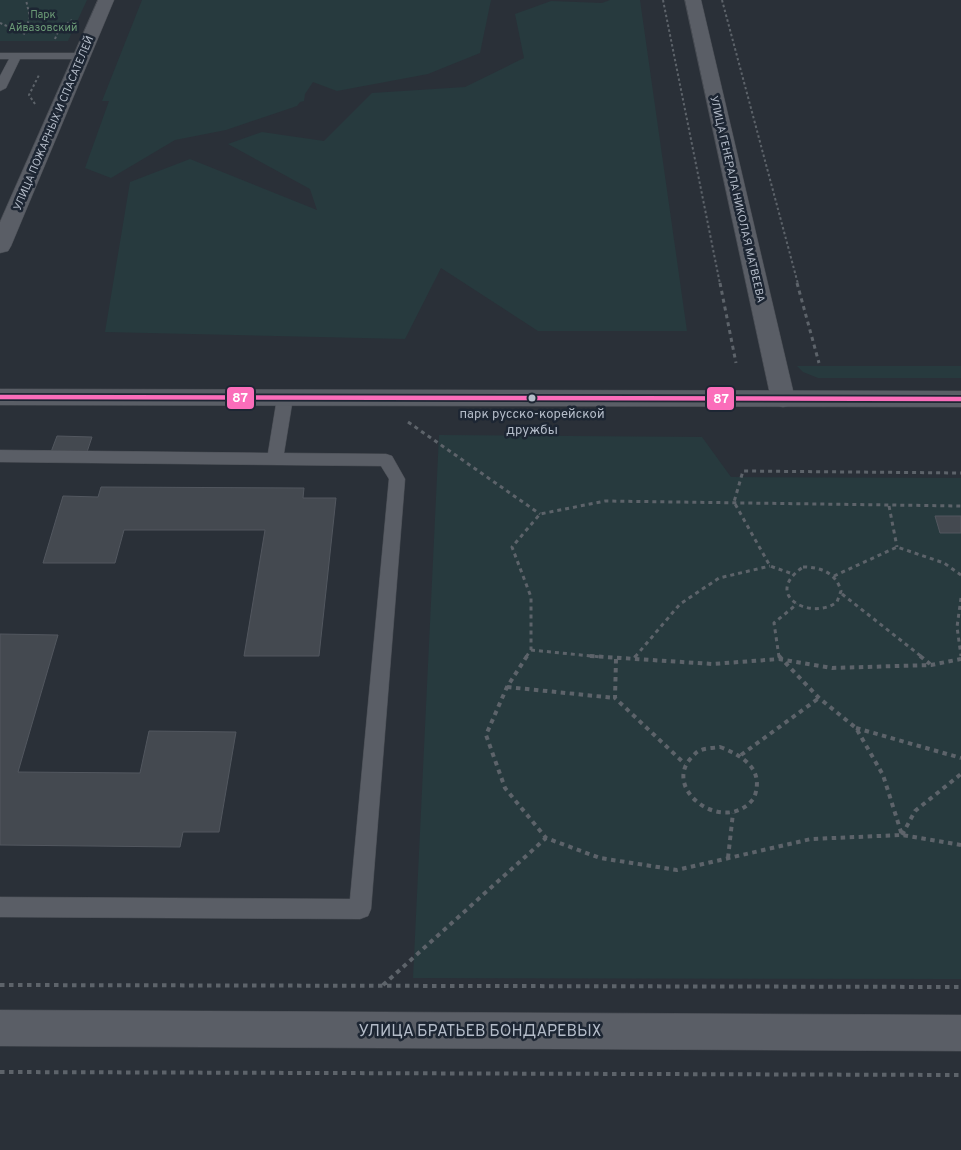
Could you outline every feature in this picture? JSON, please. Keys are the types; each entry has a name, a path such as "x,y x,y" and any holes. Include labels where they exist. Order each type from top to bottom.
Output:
{"street":[{"name":"УЛИЦА ПОЖАРНЫХ И СПАСАТЕЛЕЙ","path":"0,246 106,0"},
{"name":"УЛИЦА ГЕНЕРАЛА НИКОЛАЯ МАТВЕЕВА","path":"693,0 783,399"},
{"path":"0,397 961,399"},
{"name":"УЛИЦА БРАТЬЕВ БОНДАРЕВЫХ","path":"0,1028 961,1033"}],"lane":[{"path":"0,56 83,56"},
{"path":"0,88 16,56"},
{"path":"275,459 285,398"},
{"path":"0,456 386,460 397,479 360,909 0,907"}],"path":[{"path":"24,33 31,9 26,0"},
{"path":"663,0 736,363"},
{"path":"722,0 819,363"},
{"path":"32,111 36,102 29,96 59,29 73,19 76,13"},
{"path":"0,24 24,33 30,40"},
{"path":"408,422 540,514"},
{"path":"770,566 734,502 742,472 961,473"},
{"path":"961,506 605,501 540,514 512,548 531,597 531,650 507,687 486,735 505,788 546,838 600,858 677,870 811,839 902,835 961,845"},
{"path":"889,506 897,547"},
{"path":"834,576 897,547 944,562 961,575"},
{"path":"635,658 680,604 719,578 770,566 790,573"},
{"path":"842,594 836,604 825,610 811,609 797,604 788,594 785,583 790,573 803,567 819,568 834,576 840,585 842,594 931,665"},
{"path":"531,650 616,659 635,658 713,664 779,659 832,668 931,665 961,657 957,637 957,617 961,598"},
{"path":"797,604 774,623 779,659 819,698 856,728 883,775 902,835"},
{"path":"616,659 616,698"},
{"path":"507,687 616,698 685,764"},
{"path":"741,755 819,698"},
{"path":"856,728 961,758"},
{"path":"720,747 741,755 754,770 758,788 750,804 733,813 712,812 693,800 683,782 685,764 699,750 720,747"},
{"path":"902,835 915,811 961,774"},
{"path":"728,858 733,813"},
{"path":"382,986 546,838"},
{"path":"0,985 961,987"},
{"path":"0,1072 961,1075"}],"green space":[{"name":"Парк Айвазовский","path":"0,0 87,0 68,41 0,41"},
{"path":"142,0 491,0 480,53 428,74 337,91 313,82 305,94 304,101 300,102 297,106 226,130 175,140 111,178 85,168 109,101 102,101"},
{"path":"610,0 640,0 687,331 538,331 441,268 405,339 105,332 130,182 190,159 317,210 310,189 228,144 262,132 324,141 372,93 465,87 524,58 515,14 551,1 602,3"},
{"path":"797,366 961,366 961,378 818,378 803,372"},
{"path":"439,435 702,437 731,477 961,478 961,979 413,978"}],"building":[{"path":"57,436 92,437 87,452 51,452"},
{"path":"101,487 304,488 303,498 336,498 319,656 244,656 265,530 124,530 115,563 43,563 63,496 98,497"},
{"path":"935,516 961,516 961,533 940,533"},
{"path":"0,634 58,635 18,772 140,773 149,731 236,732 219,832 183,832 180,847 0,845"}],"transit line":[{"name":"87","path":"0,397 961,399"}],"place":[{"name":"парк русско-корейской дружбы","path":"532,398"}]}
